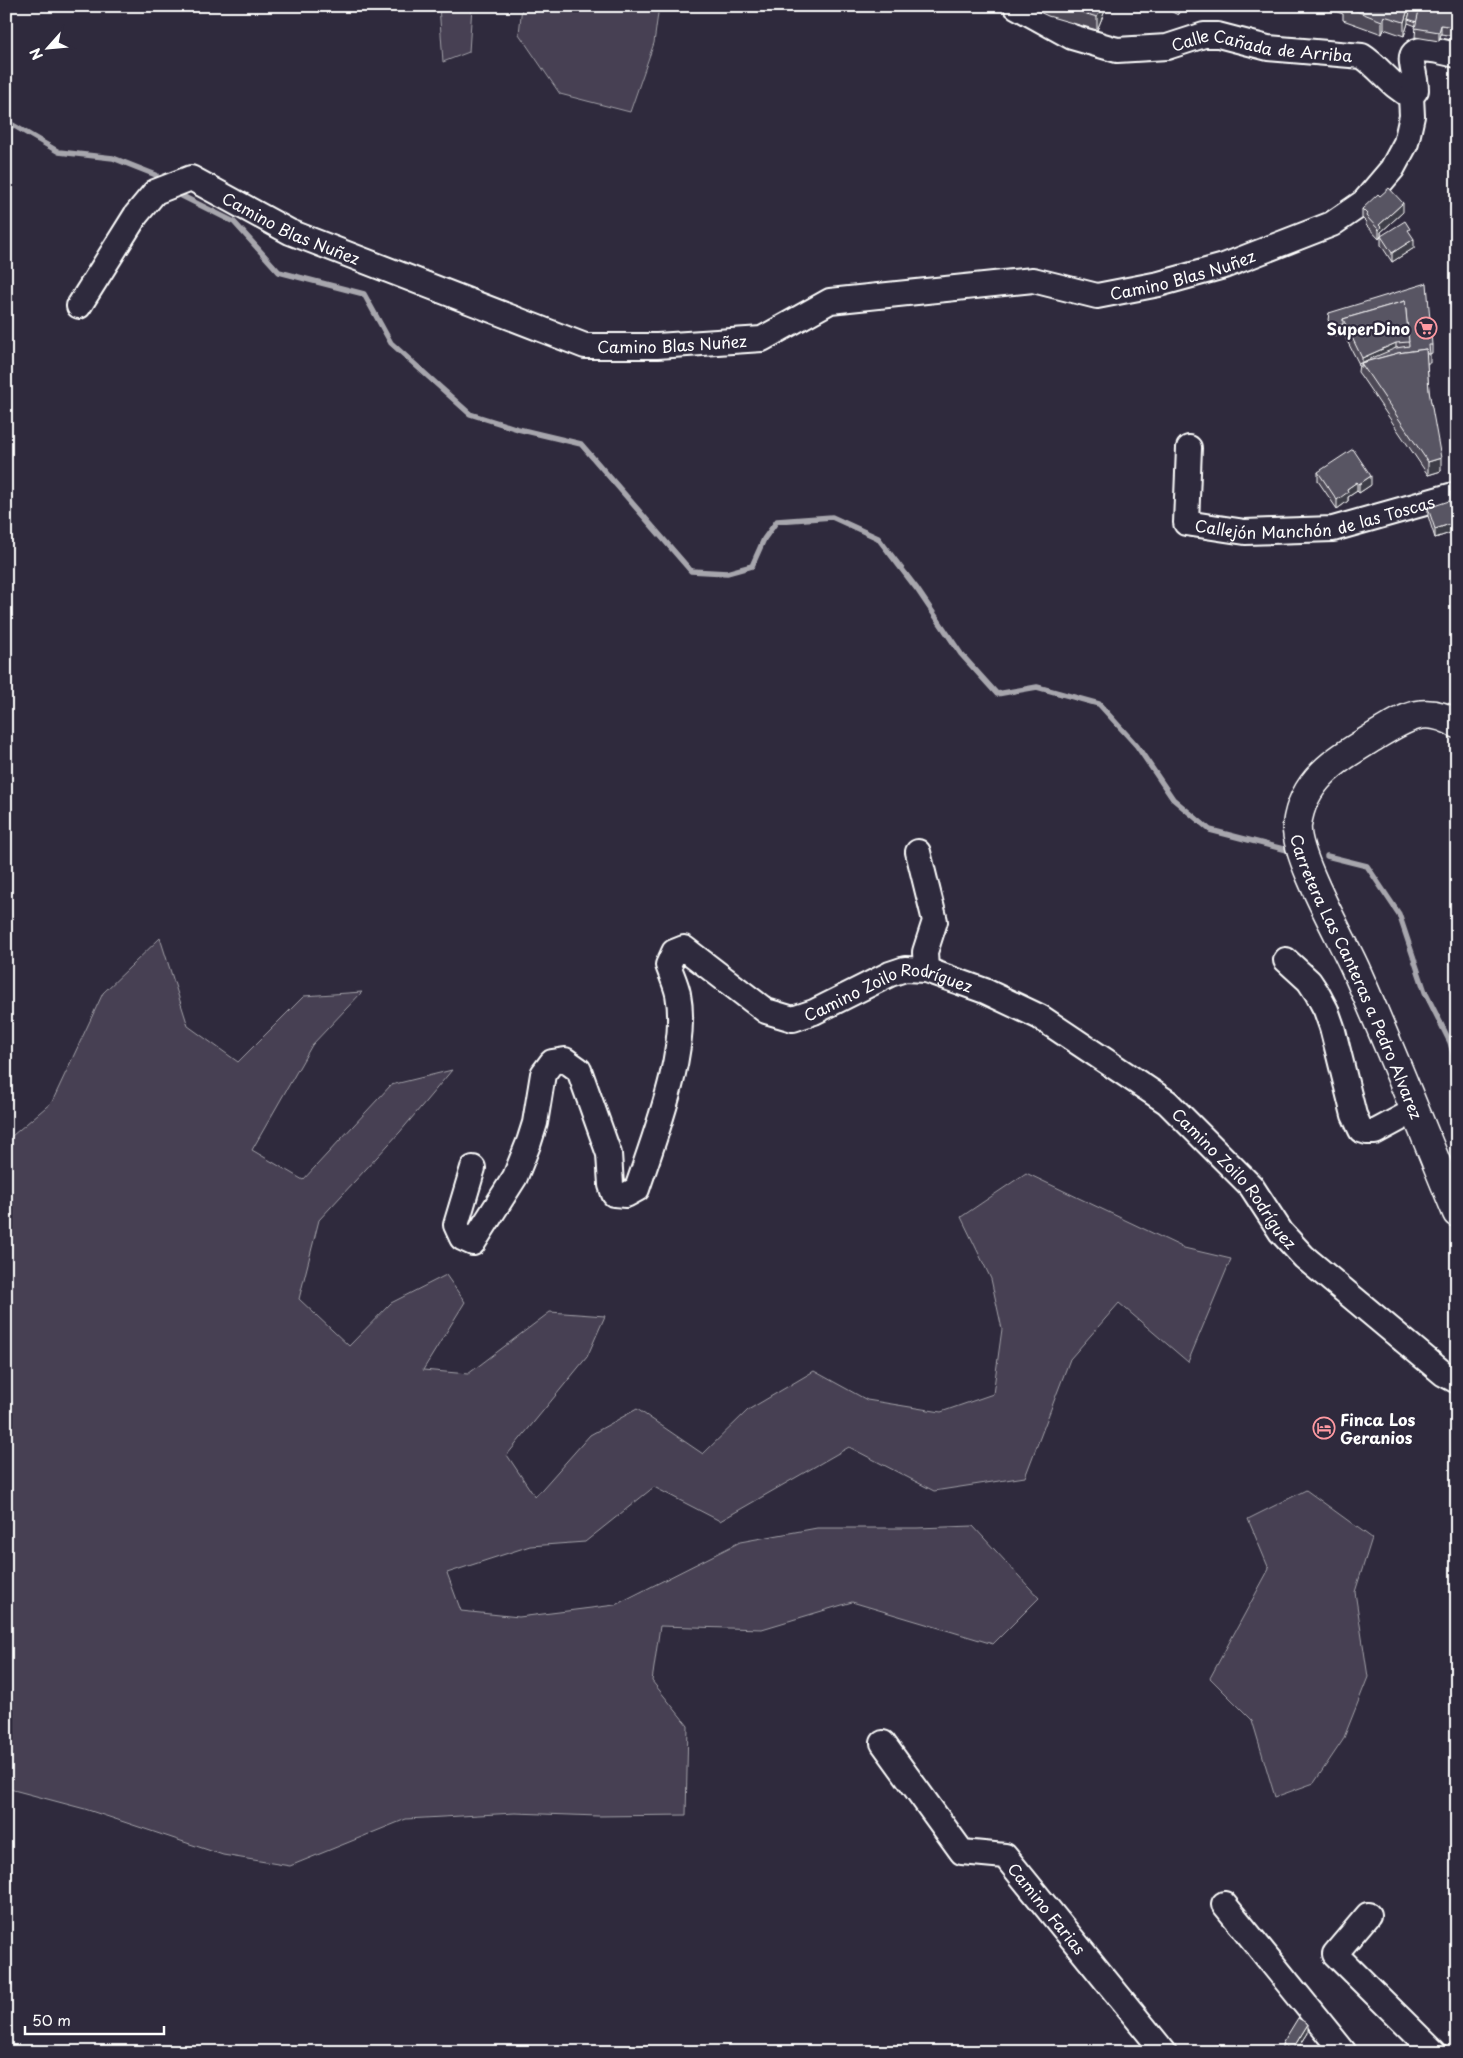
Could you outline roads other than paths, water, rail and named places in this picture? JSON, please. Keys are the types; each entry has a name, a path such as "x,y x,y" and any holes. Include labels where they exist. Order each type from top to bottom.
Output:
{"main road":[{"name":"Carretera Las Canteras a Pedro Alvarez","path":"1457,724 1439,715 1414,715 1391,726 1338,759 1312,785 1300,811 1297,827 1303,857 1355,967 1457,1213"}],"street":[{"name":"Calle Cañada de Arriba","path":"1016,6 1072,37 1118,50 1167,46 1204,35 1211,35 1268,48 1362,56 1372,62 1396,86 1411,96"},
{"path":"1411,96 1416,90 1411,55 1414,52 1418,49 1457,55"},
{"name":"Camino Blas Nuñez","path":"79,306 136,215 155,192 191,178 290,232 585,346 657,346 762,340 830,301 1033,280 1097,296 1159,284 1224,266 1332,224 1364,202 1392,169 1406,143 1412,116 1411,96"},
{"name":"Callejón Manchón de las Toscas","path":"1189,448 1186,523 1245,532 1333,529 1457,494"},
{"path":"918,852 935,921 925,952 926,970"},
{"name":"Camino Zoilo Rodríguez","path":"473,1168 456,1225 462,1238 473,1243 515,1177 533,1129 544,1074 552,1062 565,1060 579,1070 609,1154 614,1194 626,1195 637,1189 667,1098 680,1029 678,994 668,965 674,952 684,948 766,1011 793,1019 814,1012 890,974 905,969 926,970 984,991 1040,1016 1167,1102 1251,1186 1281,1232 1304,1257 1444,1374 1457,1381"},
{"path":"1286,960 1317,992 1326,1010 1354,1115 1361,1130 1375,1132 1414,1111"},
{"name":"Camino Farias","path":"883,1743 962,1852 1005,1856 1164,2052"},
{"path":"1224,1904 1344,2052"},
{"path":"1368,1915 1335,1954 1434,2052"}],"waterway":[{"path":"6,121 59,152 113,158 156,175"},
{"path":"178,194 234,222 279,272 364,294 391,343 470,414 518,429 581,444 691,571 727,573 752,566 764,539 777,521 832,517 878,538 917,589 961,654 997,694 1037,687 1099,704 1137,746 1173,799 1210,830 1291,851"},
{"path":"1327,856 1367,866 1399,914 1425,992 1450,1042 1457,1066"}],"place":[{"name":"SuperDino","path":"1426,328"},
{"name":"Finca Los Geranios","path":"1324,1428"}]}
